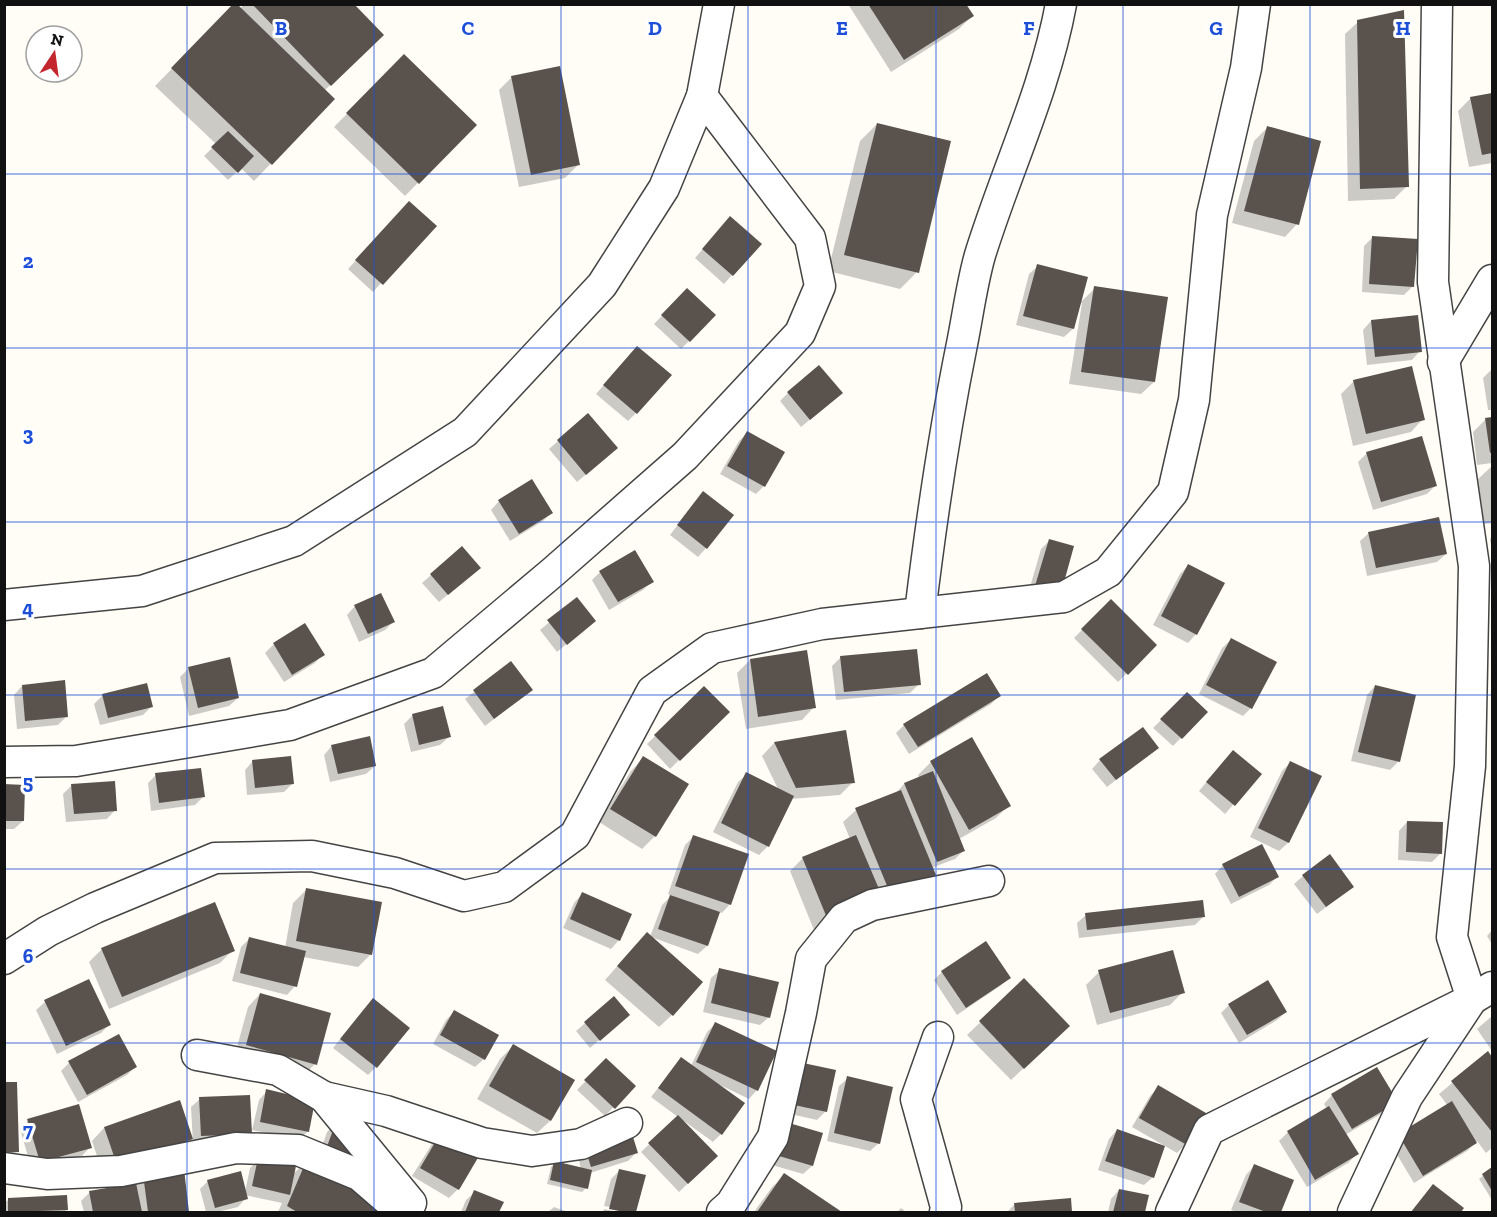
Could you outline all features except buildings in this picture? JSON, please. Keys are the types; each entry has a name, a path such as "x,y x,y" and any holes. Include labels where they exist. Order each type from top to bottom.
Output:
{"street":[{"path":"4,605 142,591 294,541 465,432 602,285 664,188 702,96 719,4"},
{"path":"920,612 930,528 951,397 980,256 1027,126 1055,37 1061,4"},
{"path":"4,959 48,931 95,908 215,858 312,856 395,873 464,896 504,887 575,835 652,691 712,648 822,624 1064,597 1108,572 1173,492 1194,400 1212,215 1246,68 1255,4"},
{"path":"1437,4 1432,282 1474,566 1470,765 1452,937 1482,993"},
{"path":"4,762 76,761 290,725 433,673 685,456 800,333 820,286 810,238 702,96"},
{"path":"1443,362 1492,280"},
{"path":"722,1212 731,1204 773,1137 811,959 817,951 844,918 872,905 989,881"},
{"path":"1171,1212 1209,1130 1482,993"},
{"path":"1353,1212 1407,1097 1482,993"},
{"path":"938,1037 916,1099 946,1207 945,1212"},
{"path":"197,1055 278,1070 324,1097 386,1111 482,1143 532,1151 581,1144 627,1123"},
{"path":"324,1097 418,1212"},
{"path":"4,1168 47,1174 120,1171 236,1148 298,1150 359,1175 402,1212"}]}
